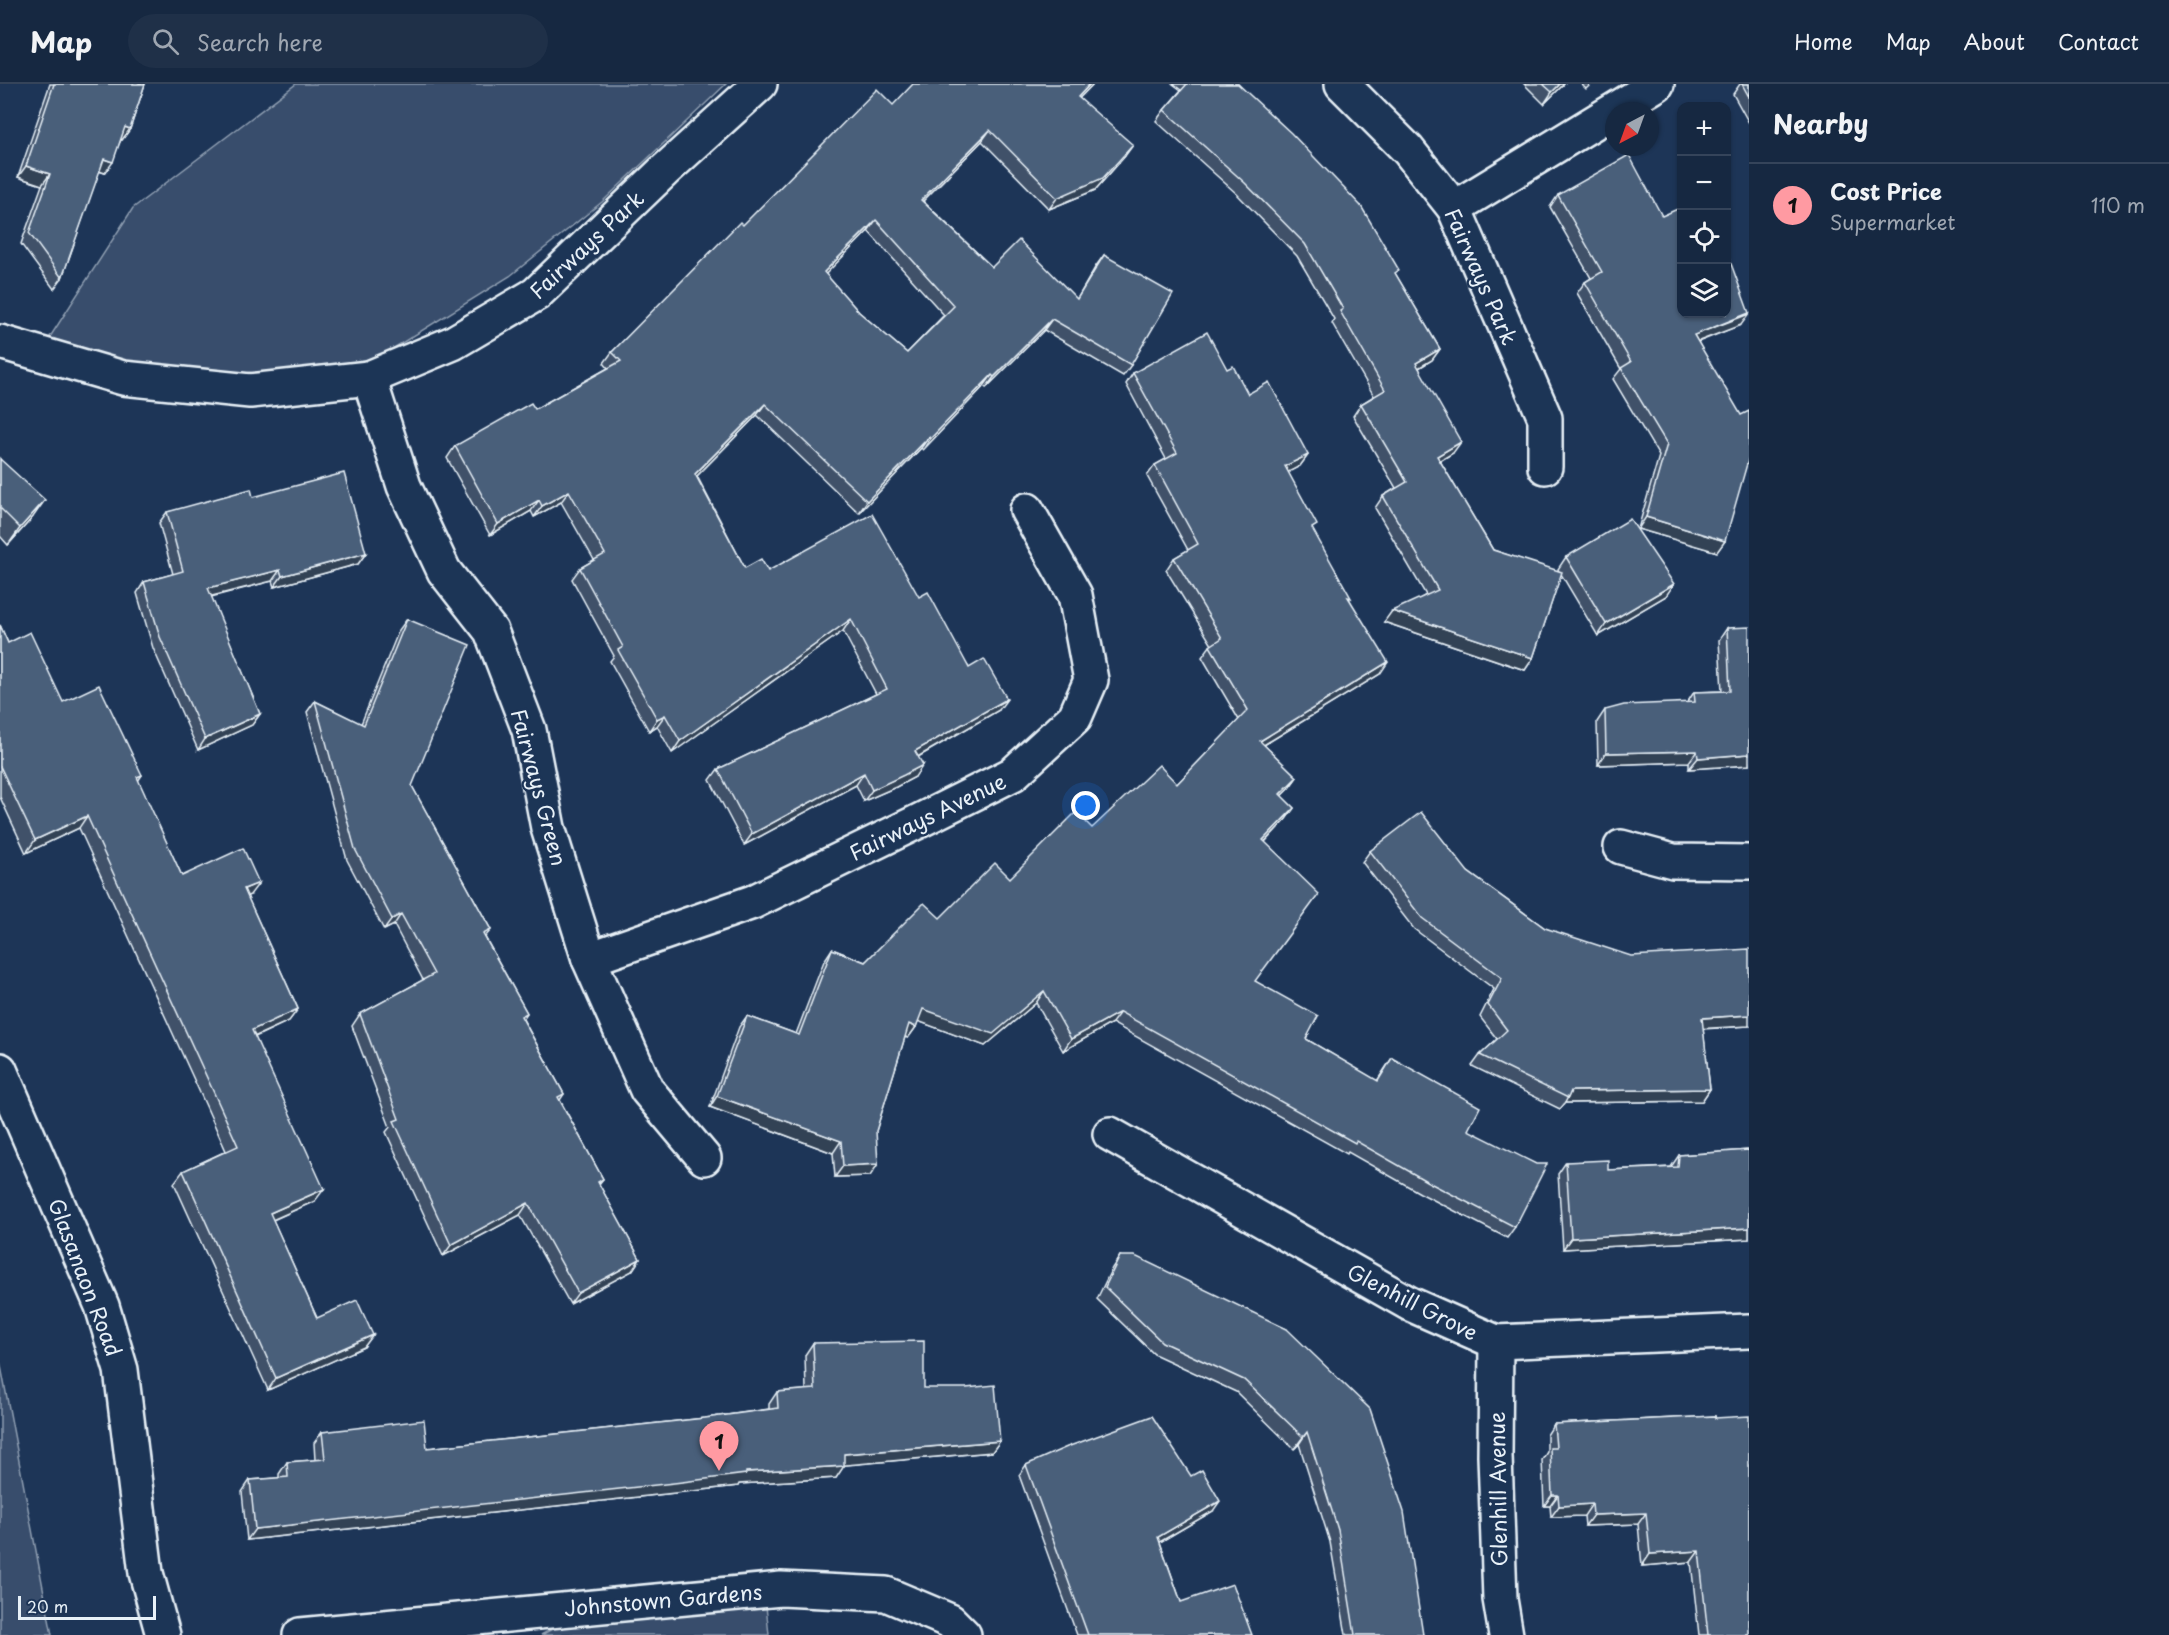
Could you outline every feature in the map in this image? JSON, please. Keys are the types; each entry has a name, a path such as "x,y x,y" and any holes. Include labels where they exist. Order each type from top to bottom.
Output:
{"street":[{"name":"Fairways Park","path":"0,342 123,378 250,391 369,378 453,343 536,294 664,171 760,84"},
{"name":"Fairways Park","path":"1342,84 1408,150 1454,208 1545,418 1545,467"},
{"path":"1454,208 1657,84"},
{"name":"Fairways Green","path":"369,378 404,486 444,571 491,631 529,730 548,828 589,959 647,1090 704,1158"},
{"name":"Fairways Avenue","path":"589,959 753,902 917,822 1013,774 1075,717 1091,680 1076,595 1028,510"},
{"path":"1621,847 1673,861 1749,862"},
{"name":"Glasanaon Road","path":"0,1070 102,1306 121,1370 146,1573 163,1635"},
{"name":"Glenhill Grove","path":"1110,1134 1410,1304 1496,1342 1749,1331"},
{"name":"Glenhill Avenue","path":"1496,1342 1495,1456 1499,1587 1506,1635"},
{"name":"Johnstown Gardens","path":"300,1635 442,1628 781,1588 886,1593 957,1628"}],"shaded area":[{"path":"296,84 726,84 602,202 510,276 368,364 250,381 130,364 48,340 133,208"},
{"path":"0,1361 52,1635 0,1635"},
{"path":"595,1606 766,1606 769,1635 541,1635"}],"building":[{"path":"54,84 145,84 130,129 125,127 113,162 104,159 62,278 29,233 50,174 26,166"},
{"path":"913,84 1090,84 1078,97 1133,145 1103,178 1057,198 990,130 921,200 992,267 1019,240 1077,299 1104,255 1173,294 1131,365 1052,319 994,377 992,375 867,501 765,404 695,474 745,568 761,559 768,571 872,514 919,597 928,592 969,668 984,659 1007,699 915,751 923,765 872,790 864,773 752,834 718,769 887,689 851,619 680,741 665,715 657,719 618,650 623,647 580,568 605,554 569,491 542,506 539,500 498,524 455,446 531,403 535,409 621,361 612,352 740,222 743,225 877,89 893,105","holes":["876,220 954,306 907,353 859,312 824,272"]},
{"path":"1187,84 1238,84 1291,133 1361,206 1399,270 1395,273 1440,349 1416,363 1461,442 1437,456 1493,550 1562,572 1533,658 1392,611 1438,590 1383,496 1407,482 1361,404 1385,390 1340,311 1343,309 1305,244 1245,183 1164,110"},
{"path":"1543,84 1560,84 1552,92"},
{"path":"1742,84 1749,84 1749,97"},
{"path":"1630,156 1662,216 1677,209 1677,318 1731,318 1731,264 1749,313 1694,335 1741,415 1749,411 1749,457 1725,541 1646,517 1667,444 1621,368 1631,362 1585,282 1602,272 1558,195"},
{"path":"1207,332 1227,369 1233,366 1248,394 1269,382 1308,455 1285,466 1317,525 1312,528 1351,598 1348,597 1388,662 1260,741 1297,777 1280,794 1294,808 1263,840 1319,894 1255,981 1318,1016 1306,1039 1378,1081 1392,1058 1480,1107 1468,1130 1536,1164 1547,1164 1515,1227 1428,1182 1356,1141 1355,1143 1120,1012 1071,1039 1044,991 993,1034 923,1009 916,1027 909,1024 876,1131 878,1164 843,1166 841,1141 717,1096 747,1016 799,1035 832,949 865,962 924,903 940,918 995,863 1010,878 1076,812 1092,828 1159,765 1177,784 1248,710 1210,646 1222,638 1174,558 1198,544 1155,465 1177,453 1133,373"},
{"path":"0,459 45,500 20,528 0,508"},
{"path":"344,473 366,553 282,576 280,570 208,588 260,714 205,739 160,637 144,582 183,571 167,512 251,489 253,497"},
{"path":"1630,519 1674,584 1606,624 1566,557"},
{"path":"407,619 470,645 412,786 491,930 483,934 527,1013 521,1016 564,1094 558,1097 603,1179 598,1182 640,1259 578,1293 528,1203 451,1245 394,1121 399,1119 360,1014 434,974 401,914 392,919 355,849 315,701 364,725"},
{"path":"0,625 8,643 30,632 63,702 99,685 142,775 137,777 182,876 243,848 259,883 244,889 298,1009 252,1030 324,1189 270,1213 317,1318 357,1300 373,1335 276,1378 183,1171 238,1146 87,816 35,840 0,766"},
{"path":"1749,627 1749,754 1698,758 1697,751 1606,753 1605,710 1624,705 1695,702 1694,692 1730,691 1727,628"},
{"path":"1421,812 1468,872 1545,928 1631,956 1749,949 1749,1015 1702,1018 1710,1089 1571,1091 1568,1098 1480,1055 1507,1030 1488,1005 1502,978 1422,918 1370,851"},
{"path":"1749,1150 1749,1228 1571,1238 1566,1162 1608,1160 1608,1170 1678,1167 1679,1155"},
{"path":"1120,1256 1135,1256 1287,1329 1370,1409 1404,1512 1423,1635 1355,1635 1338,1530 1307,1432 1303,1437 1244,1380 1162,1342 1105,1287"},
{"path":"924,1341 924,1388 995,1385 1000,1441 844,1454 844,1466 746,1472 746,1474 674,1483 255,1529 250,1480 288,1477 287,1462 325,1459 322,1432 424,1420 427,1448 778,1408 777,1392 815,1389 813,1343"},
{"path":"1152,1416 1191,1476 1202,1470 1220,1501 1158,1537 1181,1602 1233,1584 1252,1635 1088,1635 1026,1465 1067,1447"},
{"path":"1715,1416 1715,1418 1749,1416 1749,1635 1708,1635 1699,1551 1650,1554 1646,1513 1593,1515 1592,1504 1559,1506 1558,1495 1552,1495 1550,1448 1556,1448 1554,1424"}],"place":[{"name":"Cost Price","path":"719,1471"}]}
